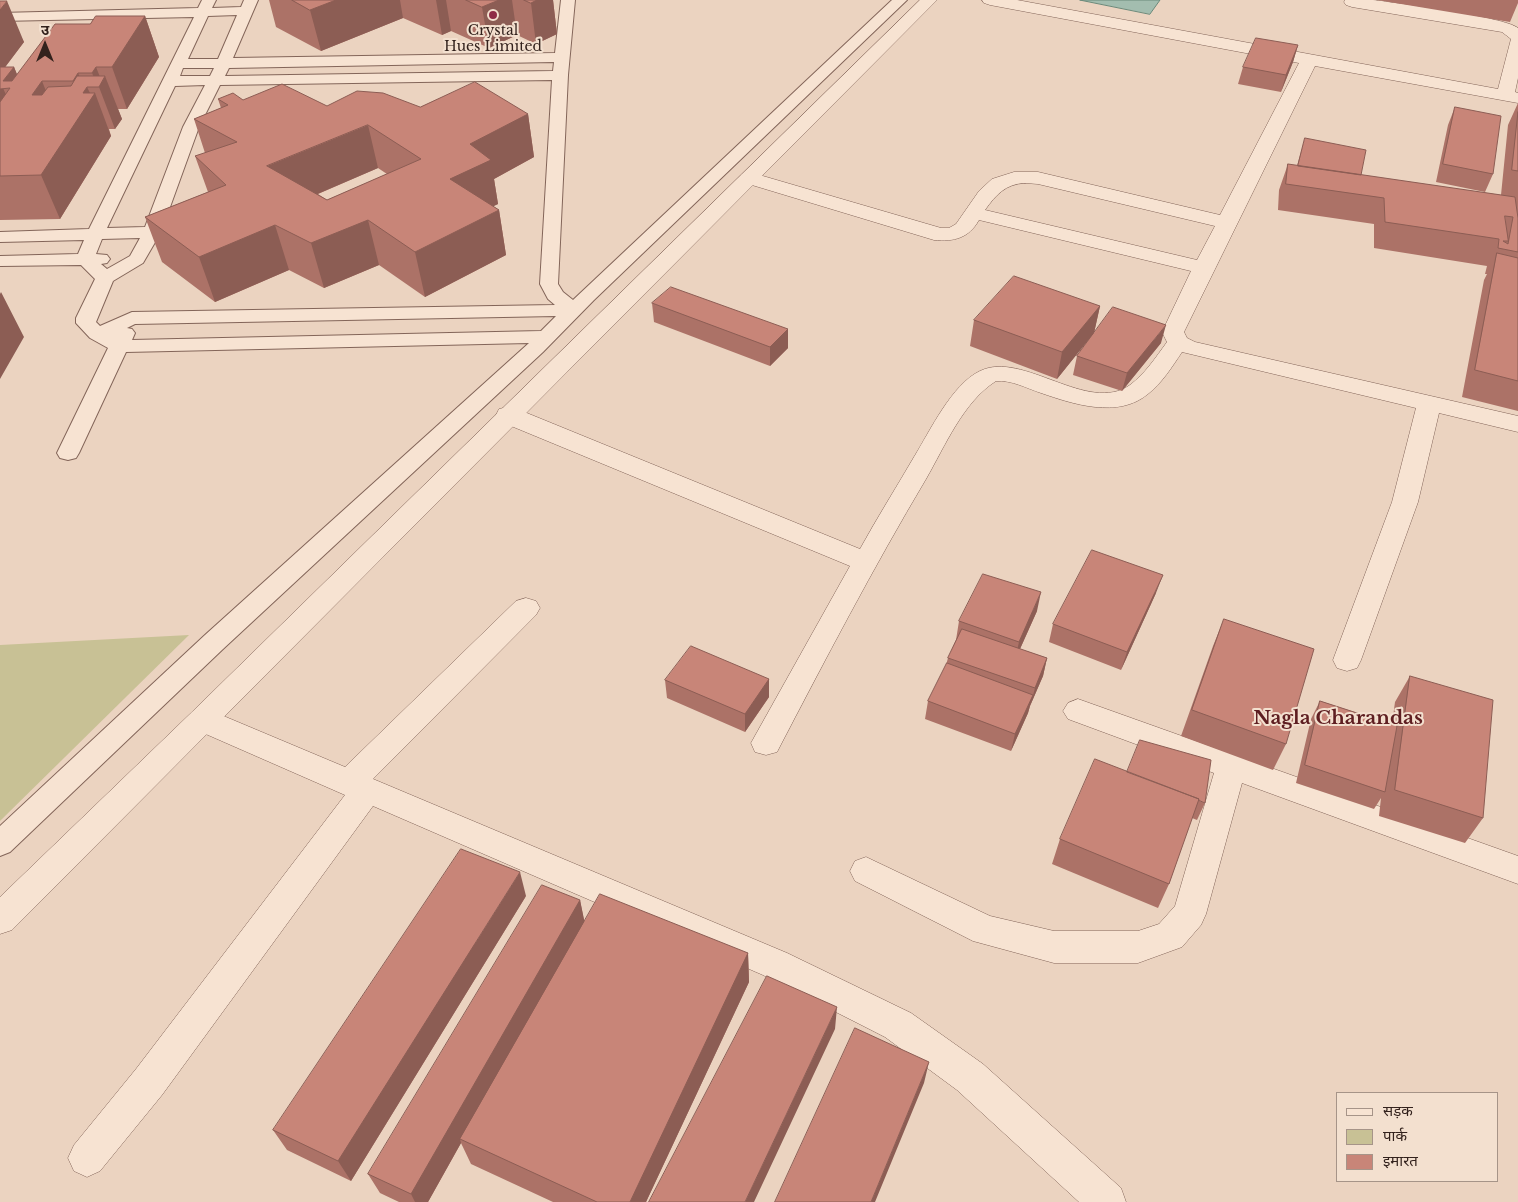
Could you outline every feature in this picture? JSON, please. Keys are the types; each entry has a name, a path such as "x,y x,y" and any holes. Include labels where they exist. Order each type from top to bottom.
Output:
{"street":[{"path":"0,919 928,0"},
{"path":"990,0 1512,96 1518,42"},
{"path":"1352,2 1484,23 1508,28 1518,36"},
{"path":"1310,59 1173,332 1178,342 1188,347 1518,424"},
{"path":"749,178 934,234 949,235 961,230 1001,180 1019,176 1038,178 1227,223"},
{"path":"974,213 1204,268"},
{"path":"766,743 864,561 949,418 973,388 988,376 1003,374 1027,379 1045,387 1086,398 1112,399 1130,396 1149,380 1178,342"},
{"path":"1347,660 1405,502 1429,403"},
{"path":"508,415 864,561"},
{"path":"87,1158 149,1082 358,786 526,608"},
{"path":"1078,711 1518,870"},
{"path":"203,720 774,964 898,1025 970,1076 1107,1202"},
{"path":"866,871 986,930 1054,947 1138,947 1170,936 1189,914 1231,766"}],"lane":[{"path":"568,0 560,75 549,284 555,295 574,310"},
{"path":"0,844 214,642 547,337 772,119 900,0"},
{"path":"0,4 85,1 248,6 224,63 191,127 152,232 137,259 105,278 86,318 90,328 97,334 119,346 547,337"},
{"path":"65,32 85,1"},
{"path":"0,17 75,16 207,4"},
{"path":"85,259 95,234 168,81 207,4"},
{"path":"178,64 562,57"},
{"path":"168,81 560,75"},
{"path":"0,237 152,232"},
{"path":"85,259 105,278"},
{"path":"0,261 137,259"},
{"path":"97,334 132,318 574,310"},
{"path":"268,343 277,316"},
{"path":"68,453 132,318"}],"green space":[{"path":"189,635 0,821 0,645"}],"shaded area":[{"path":"1080,0 1160,0 1150,14"}],"building":[{"path":"292,0 336,0 310,10"},
{"path":"466,0 499,0 482,7"},
{"path":"524,0 537,0 531,3"},
{"path":"0,1 7,1 0,10"},
{"path":"96,16 145,16 112,67 96,67 92,73 78,73 73,81 42,81 32,95 42,95 48,87 71,86 77,76 105,76 99,87 87,87 83,93 95,93 41,175 0,176 0,102 10,88 0,89 0,67 14,67 3,81 12,81 55,24 90,24"},
{"path":"1256,38 1298,45 1286,75 1243,67"},
{"path":"475,82 528,114 470,144 491,160 450,179 499,210 415,252 368,220 311,243 275,225 199,257 145,217 226,185 195,156 237,142 194,119 228,105 218,99 233,93 243,100 282,84 327,106 357,91 383,93 420,107","holes":["368,125 421,159 327,200 267,166"]},
{"path":"1455,107 1501,116 1493,174 1443,164"},
{"path":"1518,112 1518,171 1512,170"},
{"path":"1305,138 1366,150 1361,175 1298,166"},
{"path":"1288,164 1515,197 1518,218 1518,252 1498,248 1499,239 1385,222 1384,198 1286,184","holes":["1505,216 1513,217 1508,244 1503,241 1508,241"]},
{"path":"1497,253 1518,258 1518,381 1475,370"},
{"path":"1014,276 1100,306 1062,352 974,320"},
{"path":"671,287 788,329 770,347 652,303"},
{"path":"1113,307 1166,325 1127,373 1077,356"},
{"path":"1092,550 1163,575 1127,652 1053,624"},
{"path":"983,574 1041,592 1019,642 959,621"},
{"path":"1224,619 1314,649 1286,744 1192,710"},
{"path":"962,629 1047,658 1035,688 948,658"},
{"path":"691,646 769,679 745,714 665,680"},
{"path":"947,663 1033,695 1015,734 928,701"},
{"path":"1410,676 1493,700 1483,818 1395,790"},
{"path":"1320,701 1397,726 1385,792 1305,765"},
{"path":"1140,740 1211,760 1205,803 1199,799 1127,772"},
{"path":"1095,759 1199,799 1169,884 1060,839"},
{"path":"461,849 520,872 338,1161 273,1130"},
{"path":"542,885 580,900 411,1194 368,1174"},
{"path":"600,894 748,953 630,1202 597,1202 460,1139"},
{"path":"767,976 837,1007 745,1202 649,1202"},
{"path":"855,1028 929,1062 871,1202 775,1202"}],"place":[{"name":"Crystal Hues Limited","path":"493,15"}],"district":[{"name":"Nagla Charandas","path":"1338,719"}]}
